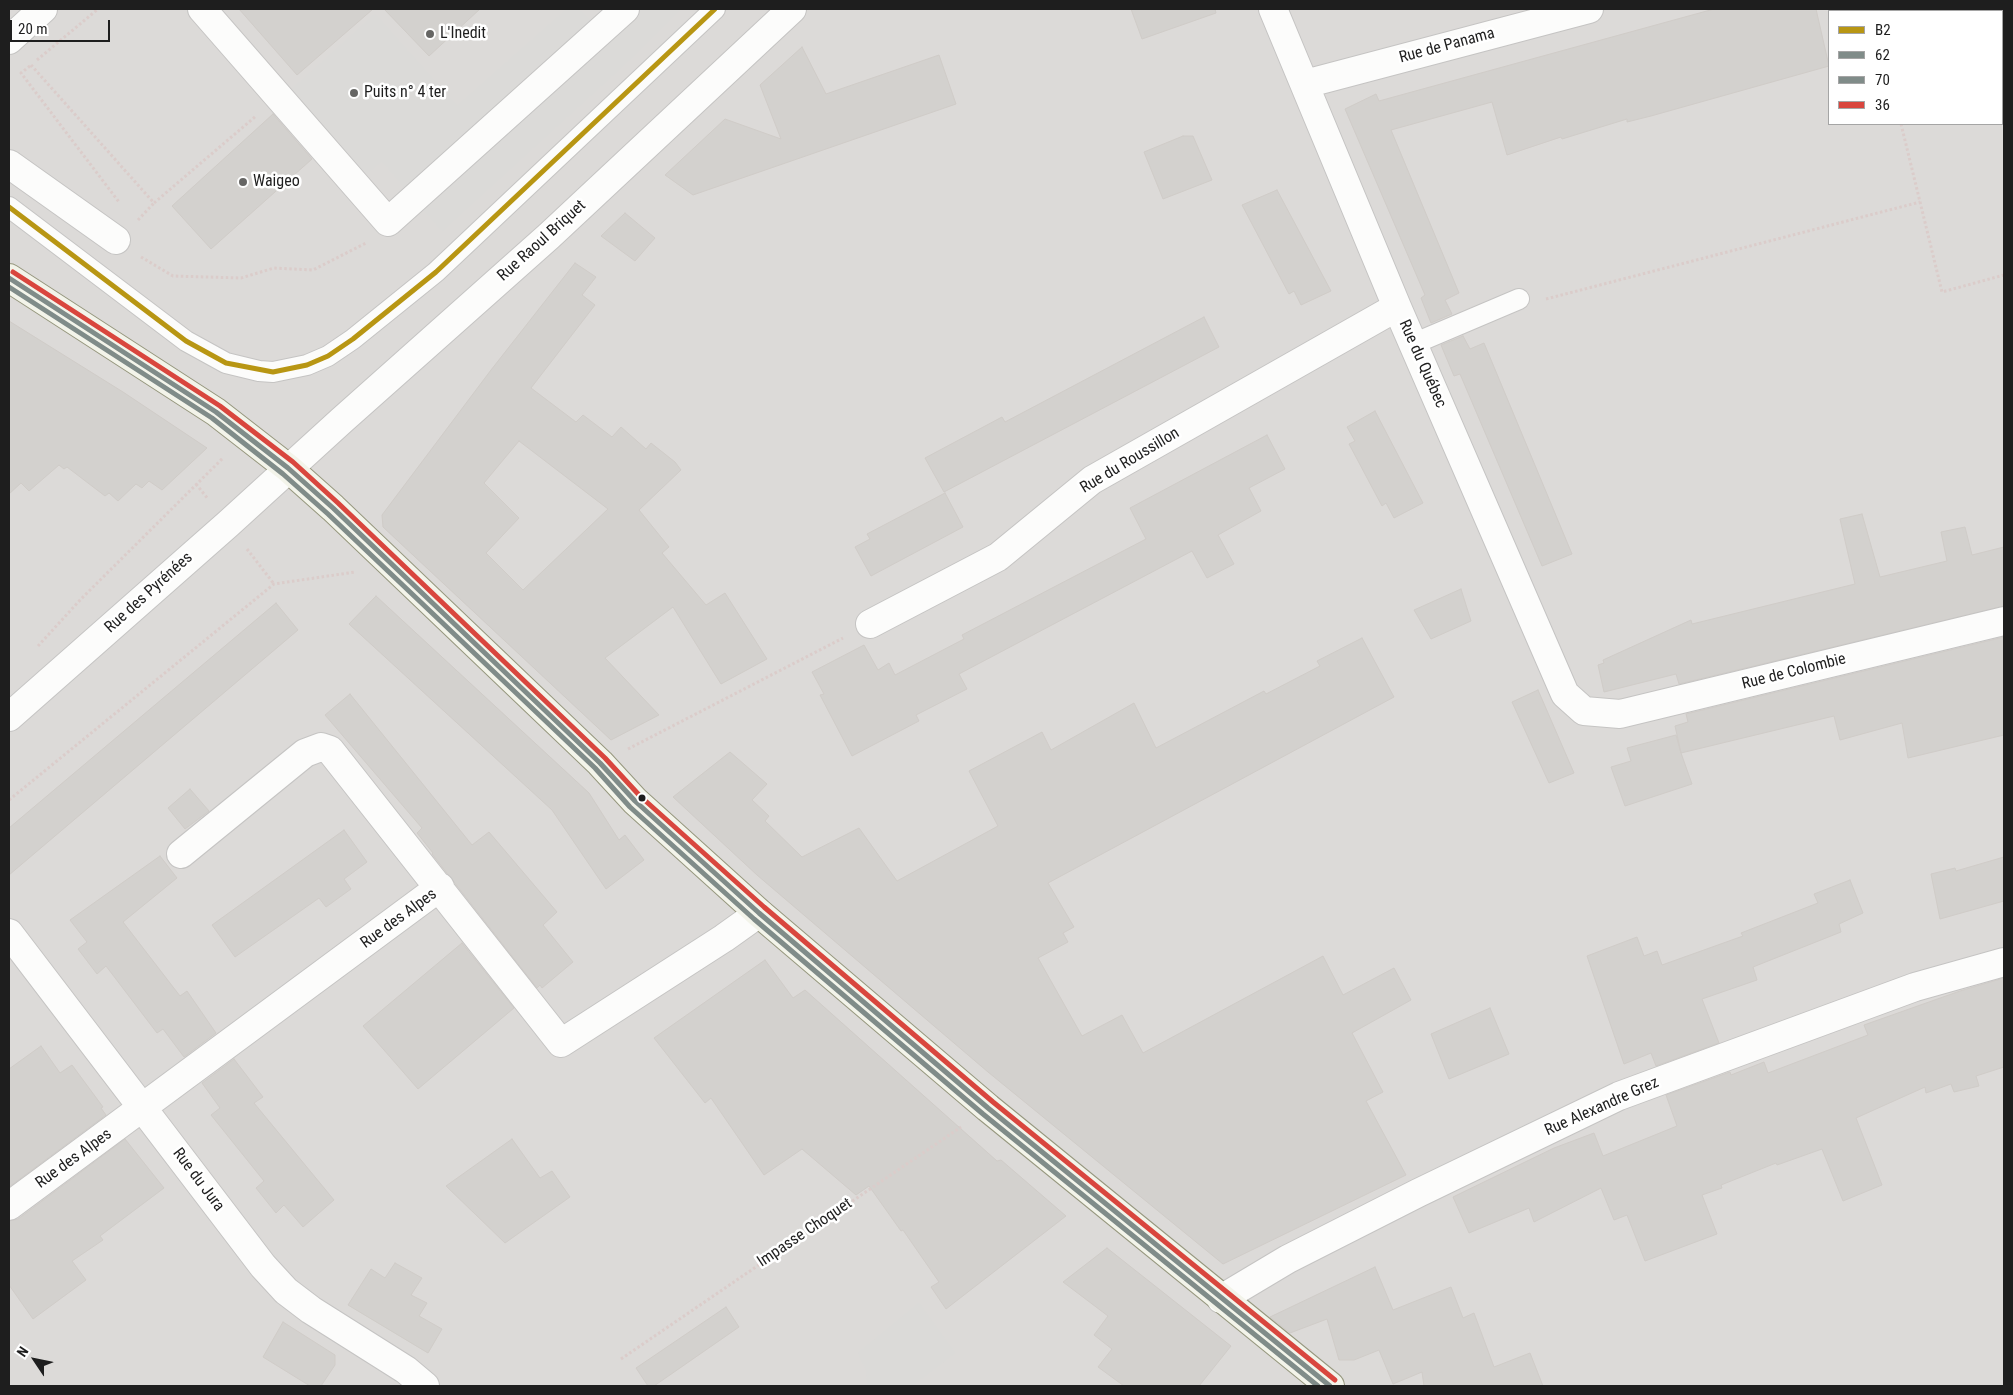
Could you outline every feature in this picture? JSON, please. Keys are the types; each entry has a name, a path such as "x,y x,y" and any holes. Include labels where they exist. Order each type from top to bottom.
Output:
{"main road":[{"path":"9,278 216,412 288,468 333,508 600,763 636,801 759,913 988,1108 1330,1386"}],"street":[{"path":"9,40 43,9"},
{"path":"202,9 388,222 625,9"},
{"name":"Rue Raoul Briquet","path":"288,468 549,236 792,9"},
{"name":"Rue du Québec","path":"1273,9 1397,307 1565,694 1584,711"},
{"name":"Rue de Panama","path":"1305,84 1590,9"},
{"path":"9,164 126,232"},
{"name":"Rue du Roussillon","path":"870,624 998,556 1092,480 1397,307"},
{"name":"Rue des Pyrénées","path":"9,717 228,524 288,468"},
{"name":"Rue de Colombie","path":"1584,711 1620,714 2004,621"},
{"path":"182,854 305,753 321,747 330,750 337,756 440,887"},
{"name":"Rue des Alpes","path":"9,1206 440,887 561,1043 724,938 759,913"},
{"name":"Rue du Jura","path":"9,933 263,1266 286,1290 311,1310 406,1370 425,1386"},
{"name":"Rue Alexandre Grez","path":"1221,1299 1288,1259 1366,1219 1619,1096 1915,987 2004,962"}],"lane":[{"path":"9,207 87,268 186,341 226,363 258,371 273,372 307,365 328,356 353,339 436,272 715,9"},
{"path":"1413,344 1519,299"}],"path":[{"path":"98,9 21,73 126,232 173,276 241,278 274,268 313,270 363,246 388,222"},
{"path":"31,65 154,203"},
{"path":"126,232 154,203 279,96"},
{"path":"1901,125 1942,292 2004,275"},
{"path":"1519,299 1551,299 1920,202"},
{"path":"35,650 81,599 246,434"},
{"path":"9,800 274,584 393,566"},
{"path":"600,763 870,624"},
{"name":"Impasse Choquet","path":"621,1358 988,1108"}],"shaded area":[{"path":"9,9 2004,9 2004,1386 9,1386"},
{"path":"567,9 578,9 610,40 642,9 681,9 623,66 442,231 382,161 365,175 290,91 375,14 457,106"},
{"path":"919,1303 955,1353 912,1386 867,1386 866,1370 858,1353"}],"building":[{"path":"239,9 373,9 297,75"},
{"name":"L'Inedit","path":"384,9 480,9 429,56"},
{"path":"1131,9 1215,9 1216,13 1142,39"},
{"path":"1714,9 1816,9 1828,62 1828,66 1651,116 1627,122 1627,119 1562,139 1561,137 1507,155 1492,102 1391,130 1459,293 1445,300 1452,314 1431,323 1421,298 1425,295 1345,109 1376,94 1379,101"},
{"path":"802,47 826,94 939,55 956,104 693,195 665,175 725,119 781,139 760,85"},
{"name":"Waigeo","path":"273,114 312,159 211,249 172,206"},
{"path":"1183,136 1193,136 1212,180 1163,199 1144,152"},
{"path":"1277,190 1331,291 1301,305 1294,291 1289,294 1242,205"},
{"path":"625,213 655,238 635,261 601,236"},
{"path":"575,263 596,277 582,295 595,305 531,388 576,422 583,415 612,437 621,427 646,449 651,443 675,462 681,470 639,510 669,547 662,553 706,605 725,593 767,659 721,684 673,607 605,658 659,715 611,740 383,527 382,515 491,370","holes":["519,441 608,509 523,590 486,553 519,518 484,483"]},
{"path":"1204,317 1219,347 944,492 925,458 1002,417 1005,422"},
{"path":"9,321 123,392 207,448 162,490 149,481 142,488 136,484 118,501 109,493 105,496 67,467 64,469 59,465 29,491 21,483 9,494"},
{"path":"1463,336 1470,349 1484,343 1572,554 1542,566 1460,374 1454,376 1441,345"},
{"path":"1375,411 1423,503 1394,518 1386,503 1382,506 1349,444 1355,441 1347,427"},
{"path":"1267,435 1285,469 1249,488 1261,511 1218,535 1234,564 1207,578 1192,551 959,674 967,689 916,715 919,721 852,756 820,695 824,694 812,672 864,645 878,670 889,663 895,675 964,639 962,635 1146,539 1130,508"},
{"path":"945,493 963,527 871,576 855,547 870,539 867,534"},
{"path":"1862,514 1880,577 1947,561 1941,532 1965,527 1972,555 2004,547 2004,606 1679,684 1676,674 1604,692 1598,665 1604,663 1603,660 1691,620 1692,624 1855,584 1840,519"},
{"path":"1461,589 1471,621 1431,639 1414,610"},
{"path":"376,596 589,793 619,840 625,835 644,860 606,889 552,810 349,624"},
{"path":"276,603 298,630 9,875 9,828"},
{"path":"2004,637 2004,735 1908,758 1902,723 1840,740 1834,716 1681,753 1675,726 1688,722 1686,714"},
{"path":"1362,638 1394,697 1048,883 1074,927 1063,933 1068,942 1038,958 1082,1036 1122,1015 1143,1053 1323,956 1343,995 1394,968 1411,1000 1352,1033 1383,1092 1366,1101 1406,1175 1223,1264 988,1072 757,875 673,797 730,752 767,784 752,800 769,816 765,821 802,857 859,828 897,881 998,826 969,771 1042,732 1051,750 1134,703 1156,748 1264,691 1266,694 1320,666 1317,661"},
{"path":"1538,690 1574,773 1549,783 1512,702"},
{"path":"350,694 472,845 489,832 557,912 543,925 573,962 542,988 540,985 537,988 432,854 417,833 422,828 325,715"},
{"path":"1676,735 1692,784 1625,806 1611,767 1631,761 1627,748"},
{"path":"190,789 209,811 185,829 168,808"},
{"path":"344,830 367,862 344,879 351,889 326,907 319,898 235,957 212,925"},
{"path":"160,856 177,878 123,922 180,996 187,991 216,1033 184,1057 163,1029 157,1033 106,966 97,974 78,949 87,942 70,920"},
{"path":"2004,857 2004,901 1940,919 1931,874 1955,868 1956,871"},
{"path":"1850,880 1863,913 1839,924 1841,932 1753,967 1757,980 1702,999 1719,1043 1656,1066 1651,1053 1624,1064 1587,956 1637,937 1644,956 1657,951 1662,965 1743,936 1741,933 1818,903 1814,894"},
{"path":"462,943 514,1008 418,1089 363,1026"},
{"path":"765,960 793,998 805,990 997,1161 1001,1160 1066,1216 946,1309 931,1287 939,1282 903,1230 901,1231 869,1186 856,1195 802,1149 764,1175 711,1098 705,1103 654,1038"},
{"path":"2004,978 2004,1067 1976,1076 1979,1086 1954,1092 1951,1084 1926,1093 1925,1087 1856,1118 1882,1185 1843,1201 1822,1149 1777,1165 1776,1163 1721,1185 1722,1188 1702,1195 1717,1234 1645,1261 1627,1215 1614,1220 1601,1188 1534,1222 1529,1208 1469,1233 1453,1197 1554,1148 1594,1133 1603,1156 1677,1126 1666,1095 1730,1072 1731,1075 1764,1062 1768,1073 1868,1035 1864,1025 1960,991"},
{"path":"1490,1008 1509,1054 1449,1079 1431,1034"},
{"path":"41,1046 60,1073 72,1065 103,1107 101,1108 106,1115 9,1187 9,1069"},
{"path":"234,1059 263,1097 254,1103 334,1200 303,1227 284,1205 276,1213 256,1188 264,1181 211,1115 220,1108 202,1083"},
{"path":"125,1139 164,1188 100,1236 103,1240 72,1261 86,1280 33,1319 9,1285 9,1221 18,1219"},
{"path":"512,1139 540,1178 552,1171 570,1197 505,1243 446,1186"},
{"path":"1107,1248 1231,1346 1199,1386 1124,1386 1098,1367 1112,1349 1094,1335 1108,1316 1063,1282"},
{"path":"395,1263 422,1278 411,1295 427,1303 419,1316 442,1329 428,1353 348,1305 371,1269 385,1278"},
{"path":"1375,1267 1393,1310 1451,1287 1463,1318 1474,1313 1494,1367 1530,1353 1543,1386 1424,1386 1422,1372 1393,1384 1379,1350 1354,1360 1339,1360 1327,1319 1290,1333 1270,1317"},
{"path":"726,1307 739,1327 654,1386 648,1386 636,1368"},
{"path":"283,1322 335,1355 335,1365 321,1386 310,1386 263,1357"}],"transit line":[{"name":"B2","path":"9,207 186,341 226,363 273,372 307,365 328,356 353,339 436,272 715,9"},
{"name":"36","path":"13,272 220,406 293,462 605,758 640,796 764,907 993,1102 1335,1380"},
{"name":"62","path":"9,278 216,412 288,468 333,508 600,763 635,801 759,913 988,1108 1330,1386"},
{"name":"70","path":"9,287 212,418 283,474 328,514 595,768 630,807 754,919 983,1114 1318,1386"}],"place":[{"name":"L'Inedit","path":"430,34"},
{"name":"Puits n° 4 ter","path":"354,93"},
{"name":"Waigeo","path":"243,182"}]}
